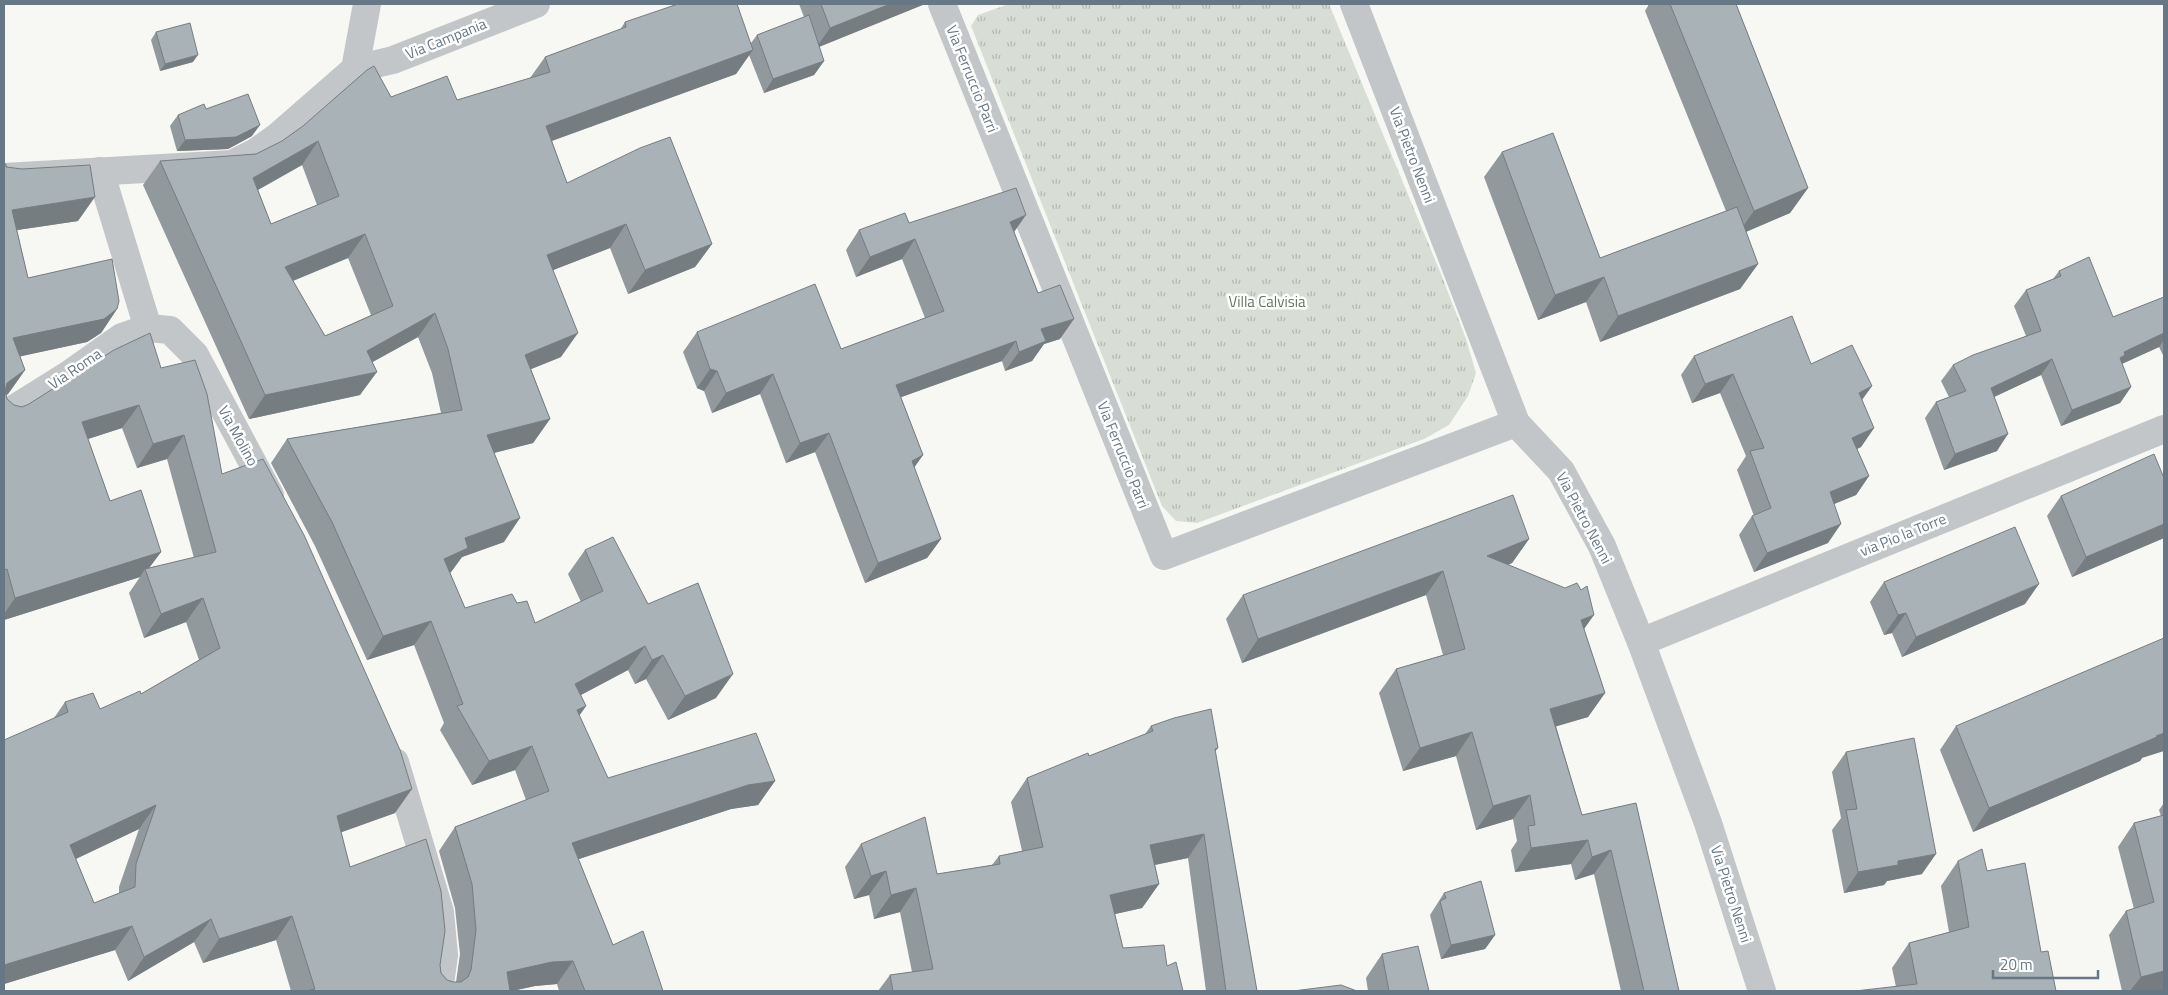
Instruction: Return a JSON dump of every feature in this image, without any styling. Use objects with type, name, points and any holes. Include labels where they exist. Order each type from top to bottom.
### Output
[{"type":"street","points":[[4,177],[232,164],[256,152],[277,137],[355,69],[367,4]]},
{"type":"street","name":"Via Campania","points":[[355,69],[393,60],[536,4]]},
{"type":"street","name":"Via Ferruccio Parri","points":[[942,4],[1164,556],[1516,423]]},
{"type":"street","name":"Via Pietro Nenni","points":[[1354,4],[1516,423],[1561,471],[1602,546],[1641,642],[1708,823],[1762,991]]},
{"type":"street","points":[[100,171],[148,328]]},
{"type":"street","name":"Via Roma","points":[[4,415],[71,373],[122,337],[148,328]]},
{"type":"street","name":"Via Molino","points":[[148,328],[170,330],[195,356],[282,517]]},
{"type":"street","name":"via Pio la Torre","points":[[1641,642],[2164,429]]},
{"type":"street","points":[[386,742],[398,768],[440,912],[444,955],[439,991]]},
{"type":"green space","name":"Villa Calvisia","points":[[1009,4],[1329,4],[1441,274],[1466,339],[1476,373],[1468,396],[1449,425],[1424,439],[1197,523],[1176,521],[1162,506],[971,26],[978,15]]},
{"type":"building","points":[[678,4],[737,4],[753,50],[546,126],[567,183],[640,148],[670,137],[712,244],[645,270],[626,224],[547,255],[578,333],[525,355],[550,419],[487,435],[520,518],[465,538],[468,548],[444,559],[465,608],[512,594],[517,603],[527,601],[535,623],[603,591],[585,550],[613,537],[648,604],[698,583],[733,674],[685,696],[663,655],[652,660],[645,646],[575,684],[586,706],[577,710],[608,778],[756,733],[775,781],[748,785],[572,843],[613,945],[643,931],[663,991],[585,991],[573,961],[552,962],[507,972],[510,991],[307,991],[315,989],[292,916],[219,939],[211,919],[144,957],[132,926],[4,965],[4,740],[68,712],[65,702],[93,693],[100,709],[140,691],[141,694],[220,648],[203,598],[161,614],[145,569],[216,552],[184,435],[153,444],[139,405],[82,422],[110,501],[141,490],[161,552],[15,598],[7,569],[4,570],[4,164],[6,164],[6,167],[22,169],[90,165],[95,197],[12,210],[28,278],[112,259],[119,301],[117,309],[104,319],[13,338],[25,370],[7,383],[5,391],[7,399],[14,405],[22,407],[29,404],[114,350],[150,333],[161,368],[195,360],[207,394],[222,474],[263,459],[304,535],[400,750],[412,789],[337,816],[350,867],[426,839],[441,891],[445,931],[440,965],[441,973],[447,980],[461,982],[468,977],[471,970],[476,930],[472,884],[455,827],[549,791],[532,746],[489,761],[457,706],[463,704],[431,621],[383,636],[332,522],[287,439],[462,410],[448,349],[435,313],[367,351],[377,372],[265,395],[160,161],[256,154],[282,141],[303,126],[374,66],[391,97],[447,76],[457,100],[550,72],[545,57],[626,27],[625,22]],"holes":[[[318,141],[339,196],[271,224],[253,178]],[[365,234],[393,306],[325,336],[285,267]],[[156,805],[136,864],[135,887],[94,903],[70,845]]]},
{"type":"building","points":[[821,4],[890,4],[830,28]]},
{"type":"building","points":[[1670,4],[1736,4],[1808,188],[1754,211]]},
{"type":"building","points":[[809,15],[824,61],[773,79],[757,35]]},
{"type":"building","points":[[190,23],[198,55],[165,64],[156,32]]},
{"type":"building","points":[[248,94],[260,125],[236,137],[185,140],[178,115],[204,104],[206,109]]},
{"type":"building","points":[[1553,133],[1600,258],[1737,207],[1758,264],[1618,316],[1604,277],[1555,295],[1502,152]]},
{"type":"building","points":[[1016,188],[1026,215],[1010,222],[1038,293],[1060,285],[1074,319],[1041,329],[1046,341],[1019,352],[1016,341],[896,385],[923,455],[912,461],[941,539],[878,563],[829,433],[800,443],[773,374],[726,393],[717,371],[710,369],[697,332],[815,284],[841,349],[944,311],[915,239],[870,257],[859,230],[905,213],[909,223]]},
{"type":"building","points":[[2089,257],[2113,317],[2164,297],[2164,333],[2124,352],[2125,355],[2120,358],[2131,387],[2072,410],[2052,359],[1991,388],[2008,434],[1955,454],[1936,402],[1966,391],[1953,365],[1973,355],[2041,331],[2026,290],[2061,276],[2059,271]]},
{"type":"building","points":[[1792,316],[1811,364],[1852,345],[1872,386],[1859,393],[1874,428],[1852,438],[1869,476],[1830,492],[1841,524],[1767,553],[1752,516],[1771,508],[1750,451],[1764,448],[1733,374],[1705,384],[1694,356]]},
{"type":"building","points":[[2154,454],[2164,478],[2164,524],[2086,557],[2061,496]]},
{"type":"building","points":[[1513,495],[1529,539],[1487,556],[1565,588],[1577,583],[1581,590],[1587,586],[1594,615],[1581,620],[1605,693],[1550,709],[1582,815],[1636,803],[1679,991],[1644,991],[1611,850],[1592,857],[1588,840],[1531,848],[1528,826],[1535,825],[1530,795],[1493,806],[1472,732],[1420,748],[1396,669],[1465,649],[1443,571],[1258,639],[1243,595]]},
{"type":"building","points":[[2015,527],[2039,584],[1916,637],[1906,613],[1898,615],[1884,582]]},
{"type":"building","points":[[2164,638],[2164,733],[1989,808],[1956,726]]},
{"type":"building","points":[[1211,709],[1218,748],[1215,749],[1257,991],[1226,991],[1204,834],[1150,845],[1159,884],[1110,895],[1123,948],[1164,945],[1167,966],[1176,962],[1183,991],[893,991],[890,975],[933,969],[916,888],[891,895],[886,871],[871,876],[861,844],[925,817],[937,874],[1000,864],[999,856],[1043,847],[1027,778],[1088,753],[1089,756],[1153,731],[1151,726]]},
{"type":"building","points":[[1914,738],[1936,854],[1898,861],[1898,865],[1858,872],[1846,810],[1857,809],[1846,752]]},
{"type":"building","points":[[2164,815],[2164,971],[2141,977],[2126,911],[2154,902],[2134,823]]},
{"type":"building","points":[[1982,849],[1987,871],[2025,863],[2041,952],[2048,951],[2056,991],[1855,991],[1917,984],[1909,943],[1969,927],[1958,861]]},
{"type":"building","points":[[1481,881],[1495,935],[1451,945],[1440,901],[1446,898],[1444,893]]},
{"type":"building","points":[[1418,946],[1429,991],[1389,991],[1382,954]]},
{"type":"building","points":[[1341,985],[1357,991],[1293,991]]}]
